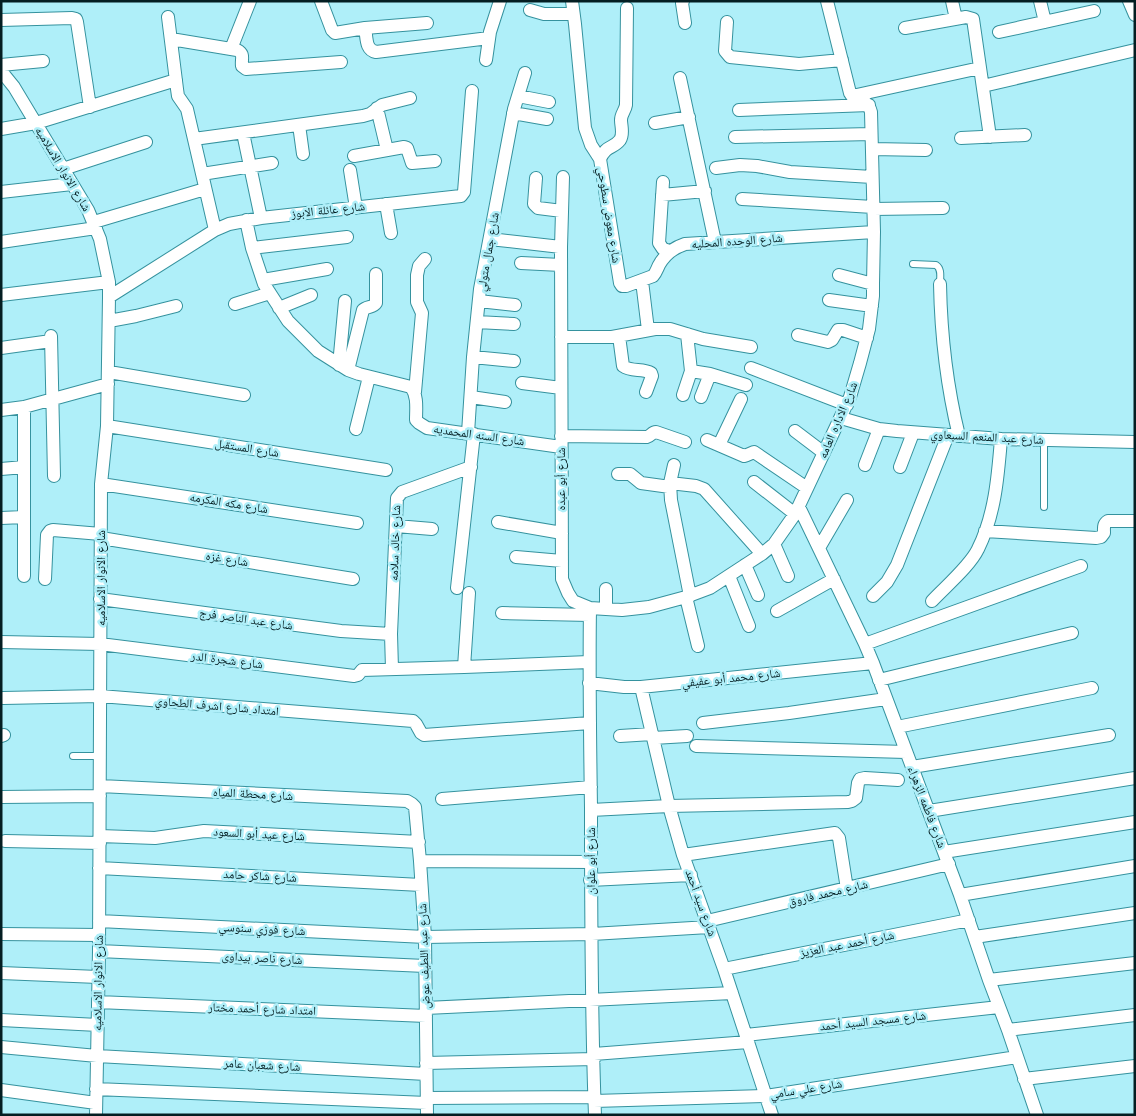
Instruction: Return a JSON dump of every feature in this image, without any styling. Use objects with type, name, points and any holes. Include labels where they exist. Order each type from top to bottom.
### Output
[{"type":"street","points":[[231,49],[250,1]]},
{"type":"street","points":[[322,1],[332,30],[335,33],[365,28],[427,23]]},
{"type":"street","points":[[486,60],[489,38],[500,1]]},
{"type":"street","points":[[683,1],[685,22]]},
{"type":"street","points":[[827,1],[850,93],[869,105]]},
{"type":"street","points":[[952,1],[956,18]]},
{"type":"street","points":[[1040,1],[1045,22]]},
{"type":"street","points":[[1129,1],[1135,15]]},
{"type":"street","points":[[530,10],[544,14],[573,8],[585,128],[591,145],[600,159]]},
{"type":"street","name":"شارع معوض سطوحي","points":[[627,8],[626,105],[621,119],[622,136],[616,144],[606,149],[600,159],[620,282],[624,286],[642,281]]},
{"type":"street","points":[[999,32],[1094,11]]},
{"type":"street","points":[[168,17],[178,96],[187,109],[215,230]]},
{"type":"street","points":[[905,28],[956,18],[968,17],[973,19],[990,136]]},
{"type":"street","points":[[1,20],[72,18],[76,20],[90,107]]},
{"type":"street","points":[[727,22],[725,51],[730,57],[799,64],[842,60]]},
{"type":"street","points":[[365,28],[369,48],[374,52],[489,38]]},
{"type":"street","points":[[170,39],[237,50],[242,53],[242,66],[246,69],[341,62]]},
{"type":"street","points":[[983,86],[1135,50]]},
{"type":"street","points":[[2,71],[43,61]]},
{"type":"street","points":[[852,96],[980,68]]},
{"type":"street","name":"شارع الانوار الاسلاميه","points":[[2,71],[36,123],[95,225],[100,239],[109,282],[107,426],[101,484],[100,840],[96,1109]]},
{"type":"street","name":"شارع جمال متولي","points":[[457,588],[471,467],[470,397],[480,289],[513,113],[525,73]]},
{"type":"street","points":[[680,78],[716,242]]},
{"type":"street","points":[[1,129],[36,123],[176,80]]},
{"type":"street","name":"شارع عائلة الابوز","points":[[109,297],[215,230],[229,224],[261,218],[460,197],[464,192],[472,91]]},
{"type":"street","points":[[518,96],[549,102]]},
{"type":"street","points":[[194,139],[363,116],[370,114],[389,102],[410,98]]},
{"type":"street","points":[[739,110],[869,105]]},
{"type":"street","name":"شارع الاداره العامه","points":[[590,611],[649,607],[710,588],[774,544],[797,510],[850,398],[867,338],[872,306],[874,232],[871,112],[869,105]]},
{"type":"street","points":[[377,108],[387,150]]},
{"type":"street","points":[[513,113],[547,119]]},
{"type":"street","points":[[655,123],[689,117]]},
{"type":"street","points":[[299,125],[302,154]]},
{"type":"street","points":[[243,133],[261,218]]},
{"type":"street","points":[[734,137],[871,134]]},
{"type":"street","points":[[961,138],[1025,135]]},
{"type":"street","points":[[63,168],[146,142]]},
{"type":"street","points":[[354,156],[404,147],[407,148],[412,163],[435,161]]},
{"type":"street","points":[[872,149],[926,150]]},
{"type":"street","points":[[202,174],[272,163]]},
{"type":"street","points":[[716,168],[740,165],[790,172],[872,177]]},
{"type":"street","points":[[350,170],[356,208]]},
{"type":"street","points":[[536,178],[535,206],[562,211]]},
{"type":"street","name":"شارع أبو عبده","points":[[563,178],[561,247],[562,579],[573,601],[590,611]]},
{"type":"street","points":[[648,330],[642,281],[656,274],[662,259],[670,252],[663,249],[659,243],[663,182]]},
{"type":"street","points":[[1,192],[72,184]]},
{"type":"street","points":[[1,242],[95,225],[205,189]]},
{"type":"street","points":[[662,195],[705,191]]},
{"type":"street","points":[[742,198],[873,208],[943,208]]},
{"type":"street","points":[[386,204],[391,233]]},
{"type":"street","points":[[246,220],[252,248],[263,280],[288,321],[318,351],[344,368],[408,386],[415,392]]},
{"type":"street","name":"شارع الوحده المحليه","points":[[670,252],[674,248],[685,244],[874,232]]},
{"type":"street","points":[[252,248],[347,237]]},
{"type":"street","points":[[490,239],[561,247]]},
{"type":"street","points":[[415,392],[422,312],[417,302],[417,272],[425,259]]},
{"type":"street","points":[[521,263],[561,264]]},
{"type":"street","points":[[263,280],[327,268]]},
{"type":"street","points":[[344,368],[363,310],[374,306],[376,303],[376,274]]},
{"type":"street","points":[[839,275],[873,284]]},
{"type":"street","points":[[1,295],[109,282]]},
{"type":"street","points":[[873,596],[887,582],[897,565],[953,436],[952,406],[944,360],[940,284]]},
{"type":"street","points":[[235,304],[270,293]]},
{"type":"street","points":[[279,308],[311,294]]},
{"type":"street","points":[[829,300],[872,306]]},
{"type":"street","points":[[344,368],[345,301]]},
{"type":"street","points":[[479,301],[515,305]]},
{"type":"street","points":[[109,321],[176,306]]},
{"type":"street","points":[[477,322],[514,324]]},
{"type":"street","points":[[561,337],[619,336],[655,329],[670,329],[703,339],[751,347]]},
{"type":"street","points":[[798,335],[828,342],[832,340],[838,330],[843,330],[867,338]]},
{"type":"street","points":[[683,395],[691,370],[687,334]]},
{"type":"street","points":[[619,336],[623,366],[651,373],[652,376],[646,392]]},
{"type":"street","points":[[1,348],[51,338],[54,476]]},
{"type":"street","points":[[473,357],[514,361]]},
{"type":"street","points":[[751,368],[847,405]]},
{"type":"street","points":[[691,370],[746,385]]},
{"type":"street","points":[[701,398],[710,374]]},
{"type":"street","points":[[356,429],[369,376]]},
{"type":"street","points":[[1,410],[24,407],[52,399],[108,378],[244,395]]},
{"type":"street","points":[[522,382],[561,388]]},
{"type":"street","name":"شارع السنه المحمديه","points":[[415,392],[416,420],[427,428],[561,442],[647,437],[656,432],[685,442]]},
{"type":"street","points":[[470,397],[505,402]]},
{"type":"street","points":[[720,445],[741,400]]},
{"type":"street","points":[[24,407],[24,576]]},
{"type":"street","name":"شارع عبد المنعم السبعاوي","points":[[840,418],[879,429],[913,433],[1002,439],[1135,442]]},
{"type":"street","name":"شارع المستقبل","points":[[107,426],[386,470]]},
{"type":"street","points":[[865,465],[879,429]]},
{"type":"street","points":[[795,431],[824,453]]},
{"type":"street","points":[[900,467],[913,433]]},
{"type":"street","points":[[932,601],[962,570],[978,550],[990,519],[998,485],[1002,439]]},
{"type":"street","points":[[707,440],[744,456],[754,452],[807,488]]},
{"type":"street","points":[[674,466],[670,485],[672,508],[698,646]]},
{"type":"street","points":[[1,469],[24,467]]},
{"type":"street","name":"شارع خالد سلامه","points":[[392,669],[391,634],[397,498],[402,492],[471,467]]},
{"type":"street","points":[[618,474],[630,474],[641,483],[696,486],[704,489],[762,554]]},
{"type":"street","points":[[754,482],[797,510]]},
{"type":"street","name":"شارع مكه المكرمه","points":[[101,484],[357,523]]},
{"type":"street","points":[[819,548],[848,500]]},
{"type":"street","name":"شارع فاطمه الزهراء","points":[[797,510],[819,548],[873,663],[960,895],[1037,1115]]},
{"type":"street","points":[[1,518],[24,518]]},
{"type":"street","points":[[985,531],[1096,538],[1104,534],[1104,524],[1108,521],[1135,521]]},
{"type":"street","points":[[498,522],[562,533]]},
{"type":"street","points":[[396,526],[432,529]]},
{"type":"street","name":"شارع غزه","points":[[45,579],[47,536],[53,530],[101,536],[353,580]]},
{"type":"street","points":[[774,544],[788,576]]},
{"type":"street","points":[[516,557],[562,561]]},
{"type":"street","points":[[745,565],[758,595]]},
{"type":"street","points":[[865,644],[1081,566]]},
{"type":"street","points":[[729,576],[749,626]]},
{"type":"street","points":[[777,611],[834,579]]},
{"type":"street","points":[[606,589],[606,609]]},
{"type":"street","points":[[464,668],[469,594]]},
{"type":"street","name":"شارع عبد الناصر فرج","points":[[100,599],[340,632],[391,634]]},
{"type":"street","points":[[502,613],[590,611]]},
{"type":"street","name":"شارع أبو علوان","points":[[590,611],[590,880],[595,1115]]},
{"type":"street","points":[[879,680],[1072,634]]},
{"type":"street","name":"شارع شجرة الدر","points":[[1,642],[100,644],[354,676],[358,675],[362,670],[392,669]]},
{"type":"street","points":[[392,669],[464,668],[589,662]]},
{"type":"street","name":"شارع محمد أبو عفيفي","points":[[589,683],[641,688],[873,663]]},
{"type":"street","name":"شارع سيد أحمد","points":[[641,688],[669,806],[683,855],[724,969],[772,1115]]},
{"type":"street","points":[[897,727],[1092,688]]},
{"type":"street","name":"امتداد شارع اشرف الطحاوي","points":[[3,698],[100,696],[413,721],[420,733],[424,735],[590,723]]},
{"type":"street","points":[[703,723],[789,713],[886,698]]},
{"type":"street","points":[[912,768],[1109,735]]},
{"type":"street","points":[[620,736],[653,736],[692,741],[906,752]]},
{"type":"street","points":[[591,810],[669,806],[848,802],[856,798],[860,780],[865,778],[898,780]]},
{"type":"street","points":[[929,811],[1135,778]]},
{"type":"street","points":[[442,799],[591,787]]},
{"type":"street","name":"شارع محطة المياه","points":[[1,797],[100,791],[407,802]]},
{"type":"street","name":"شارع عبد اللطيف عوض","points":[[407,802],[415,808],[419,842],[425,936],[427,1105]]},
{"type":"street","name":"شارع محمد فاروق","points":[[592,934],[708,924],[847,889],[946,858],[1135,822]]},
{"type":"street","name":"شارع عيد أبو السعود","points":[[5,842],[156,838],[204,831],[419,842]]},
{"type":"street","points":[[683,855],[835,833],[839,838],[847,889]]},
{"type":"street","points":[[420,861],[590,862]]},
{"type":"street","points":[[960,895],[1135,866]]},
{"type":"street","name":"شارع شاكر حامد","points":[[99,868],[421,884]]},
{"type":"street","points":[[590,880],[691,875]]},
{"type":"street","points":[[975,937],[1135,913]]},
{"type":"street","name":"شارع أحمد عبد العزيز","points":[[724,969],[969,920]]},
{"type":"street","name":"شارع فوزي سنوسي","points":[[99,922],[425,936],[592,934]]},
{"type":"street","points":[[1,934],[99,936]]},
{"type":"street","name":"شارع ناصر بيداوى","points":[[99,951],[425,966]]},
{"type":"street","points":[[989,980],[1135,963]]},
{"type":"street","points":[[1,973],[98,977]]},
{"type":"street","name":"امتداد شارع أحمد مختار","points":[[98,1002],[426,1012],[593,1000],[732,993]]},
{"type":"street","name":"شارع مسجد السيد أحمد","points":[[594,1056],[747,1039],[999,1007]]},
{"type":"street","points":[[1008,1030],[1135,1015]]},
{"type":"street","points":[[1,1020],[98,1025]]},
{"type":"street","name":"شارع شعبان عامر","points":[[1,1047],[97,1056],[426,1069],[594,1056]]},
{"type":"street","name":"شارع علي سامي","points":[[96,1088],[427,1105],[594,1099],[766,1096],[1017,1057]]},
{"type":"street","points":[[1024,1079],[1135,1066]]},
{"type":"street","points":[[1,1090],[96,1109]]},
{"type":"lane","points":[[913,264],[936,265],[939,267],[940,284]]},
{"type":"lane","points":[[1044,440],[1044,507]]},
{"type":"lane","points":[[73,756],[100,756]]}]
